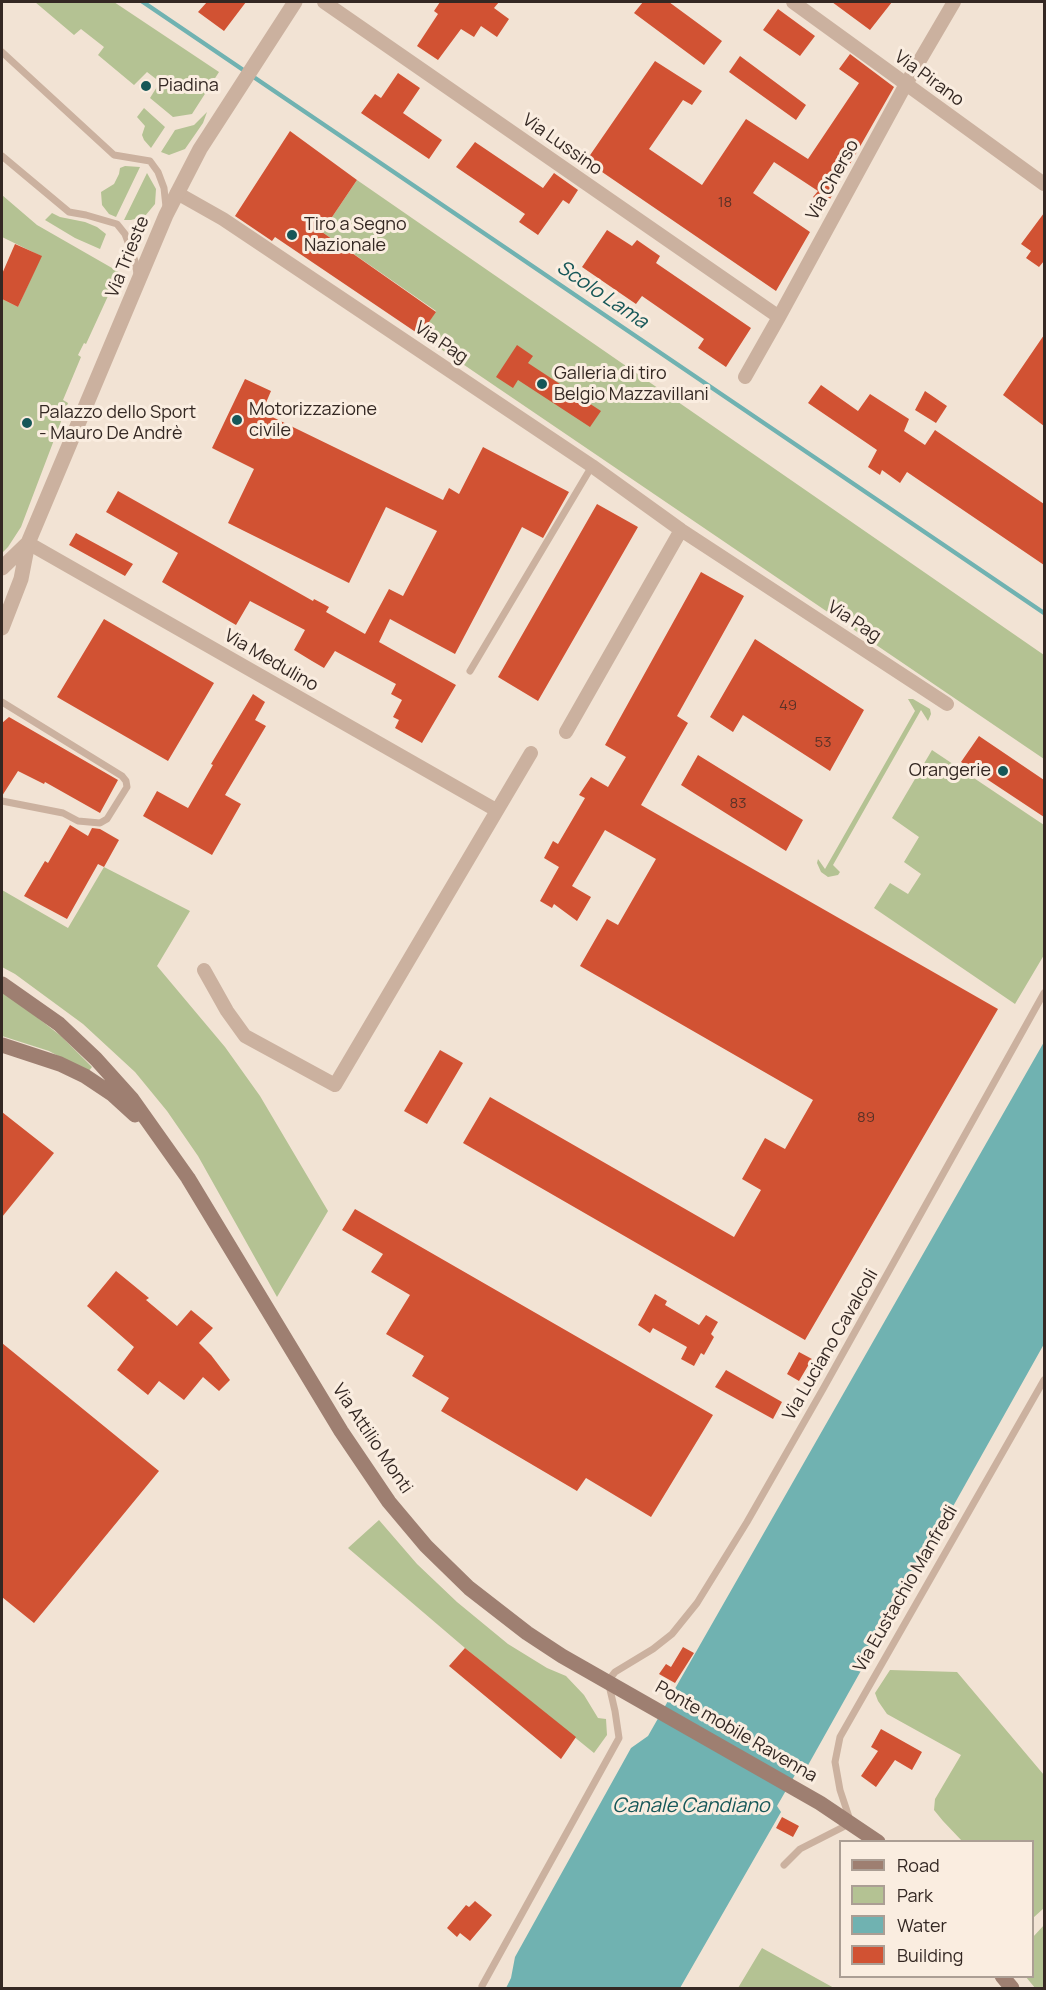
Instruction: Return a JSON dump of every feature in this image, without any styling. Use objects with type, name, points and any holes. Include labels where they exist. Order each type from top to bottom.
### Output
[{"type":"main road","name":"Via Attilio Monti","points":[[2,984],[59,1024],[89,1052],[132,1099],[188,1178],[341,1431],[388,1502],[426,1546],[469,1588],[527,1633],[562,1656],[631,1695]]},
{"type":"main road","name":"Via Attilio Monti","points":[[2,1045],[60,1064],[85,1076],[112,1094],[157,1133]]},
{"type":"main road","name":"Ponte mobile Ravenna","points":[[631,1695],[851,1823]]},
{"type":"main road","points":[[851,1823],[875,1840]]},
{"type":"street","name":"Via Trieste","points":[[2,628],[21,579],[28,543],[166,215],[200,149],[295,2]]},
{"type":"street","name":"Via Lussino","points":[[324,2],[779,317]]},
{"type":"street","name":"Via Pirano","points":[[793,2],[1044,184]]},
{"type":"street","name":"Via Cherso","points":[[745,377],[906,84],[954,2]]},
{"type":"street","name":"Via Pag","points":[[177,194],[223,219],[592,466],[681,530],[947,704]]},
{"type":"street","points":[[566,732],[681,530]]},
{"type":"street","name":"Via Trieste","points":[[2,568],[28,543]]},
{"type":"street","name":"Via Medulino","points":[[28,543],[496,810]]},
{"type":"street","points":[[204,970],[227,1011],[245,1035],[335,1084],[531,753]]},
{"type":"lane","points":[[2,52],[114,155],[150,160],[164,188],[166,215]]},
{"type":"lane","points":[[2,156],[69,213],[86,215],[117,224],[125,234],[135,261],[138,282]]},
{"type":"lane","points":[[470,671],[592,466]]},
{"type":"lane","points":[[2,702],[122,776],[127,786],[107,819],[100,823],[78,821],[63,813],[2,801]]},
{"type":"lane","name":"Via Luciano Cavalcoli","points":[[608,1681],[615,1672],[653,1649],[672,1634],[697,1603],[834,1369],[1044,993]]},
{"type":"lane","name":"Via Eustachio Manfredi","points":[[851,1823],[834,1762],[840,1737],[1044,1380]]},
{"type":"lane","points":[[482,1986],[618,1738],[608,1681]]},
{"type":"lane","points":[[784,1865],[801,1850],[851,1823]]},
{"type":"green space","points":[[35,2],[114,2],[219,72],[192,114],[173,117],[150,98],[160,82],[147,72],[134,85],[98,55],[104,47],[81,29],[74,35]]},
{"type":"green space","points":[[144,108],[165,127],[151,148],[142,135],[145,126],[137,117]]},
{"type":"green space","points":[[207,112],[203,123],[185,149],[169,155],[161,152],[175,130],[194,125]]},
{"type":"green space","points":[[140,167],[116,217],[109,214],[102,205],[101,192],[114,184],[120,168]]},
{"type":"green space","points":[[147,173],[156,189],[155,204],[145,216],[124,220]]},
{"type":"green space","points":[[357,180],[1044,655],[1044,759],[420,335],[436,311],[322,232]]},
{"type":"green space","points":[[2,195],[37,225],[119,272],[86,344],[84,343],[78,355],[81,357],[63,400],[68,403],[21,527],[2,553],[2,299],[18,307],[41,256],[2,237]]},
{"type":"green space","points":[[52,213],[97,227],[106,234],[100,249],[75,238],[45,220]]},
{"type":"green space","points":[[908,699],[913,699],[930,709],[931,714],[928,721],[921,710],[833,865],[840,872],[838,875],[828,877],[821,872],[817,863],[818,859],[825,869],[915,711]]},
{"type":"green space","points":[[932,750],[1044,825],[1044,955],[1015,1004],[874,908],[890,883],[908,894],[921,874],[904,862],[919,837],[892,818]]},
{"type":"green space","points":[[104,867],[190,911],[157,966],[225,1047],[260,1096],[328,1211],[277,1297],[198,1156],[167,1111],[135,1072],[83,1024],[2,967],[2,890],[68,928]]},
{"type":"green space","points":[[2,990],[61,1036],[92,1067],[88,1072],[49,1051],[2,1036]]},
{"type":"green space","points":[[379,1520],[417,1564],[457,1602],[508,1644],[547,1668],[566,1676],[584,1695],[598,1718],[606,1719],[607,1735],[594,1753],[465,1648],[348,1548]]},
{"type":"green space","points":[[890,1670],[957,1672],[1044,1775],[1044,1908],[1034,1917],[1034,1840],[961,1840],[934,1810],[935,1799],[961,1755],[887,1714],[875,1693]]},
{"type":"green space","points":[[1044,1925],[1044,1988],[1035,1988],[1027,1978],[1034,1978],[1034,1936]]},
{"type":"green space","points":[[762,1948],[834,1988],[738,1988]]},
{"type":"water","name":"Canale Candiano","points":[[1044,1042],[1044,1344],[807,1767],[799,1768],[777,1806],[781,1812],[680,1988],[506,1988],[511,1978],[515,1957],[631,1748],[648,1736]]},
{"type":"building","points":[[207,2],[246,2],[224,31],[198,12]]},
{"type":"building","points":[[440,2],[499,2],[494,8],[509,19],[497,37],[481,26],[474,37],[461,29],[438,60],[417,46],[438,14],[434,11]]},
{"type":"building","points":[[643,2],[669,2],[722,41],[704,65],[634,13]]},
{"type":"building","points":[[832,2],[892,2],[870,30]]},
{"type":"building","points":[[778,9],[815,36],[800,56],[763,30]]},
{"type":"building","points":[[850,54],[894,87],[826,206],[813,197],[818,191],[774,162],[753,193],[810,232],[776,291],[586,161],[655,61],[702,91],[692,105],[683,100],[649,149],[702,185],[746,119],[808,159],[859,83],[839,69]]},
{"type":"building","points":[[740,56],[806,105],[796,120],[729,72]]},
{"type":"building","points":[[398,73],[420,88],[403,113],[442,140],[429,159],[361,113],[375,94],[381,98]]},
{"type":"building","name":"Tiro a Segno Nazionale","points":[[290,131],[357,180],[322,232],[436,312],[420,335],[275,237],[272,241],[235,216]]},
{"type":"building","points":[[475,142],[543,188],[554,173],[578,190],[569,204],[563,200],[538,235],[519,222],[525,214],[456,167]]},
{"type":"building","points":[[1044,213],[1044,261],[1039,267],[1026,258],[1031,251],[1021,244]]},
{"type":"building","points":[[607,230],[632,246],[637,240],[660,256],[656,263],[751,328],[726,367],[698,348],[704,339],[642,296],[636,304],[582,267]]},
{"type":"building","points":[[15,244],[42,256],[18,307],[2,299],[2,274]]},
{"type":"building","points":[[1044,335],[1044,426],[1003,395]]},
{"type":"building","name":"Galleria di tiro Belgio Mazzavillani","points":[[517,345],[533,356],[528,363],[601,411],[590,427],[518,380],[513,388],[496,377]]},
{"type":"building","points":[[245,379],[271,391],[262,412],[443,500],[449,488],[459,494],[483,447],[569,492],[543,538],[522,527],[455,654],[390,619],[379,642],[456,685],[422,743],[395,728],[399,720],[393,717],[402,700],[391,694],[396,684],[335,651],[324,668],[294,650],[305,630],[250,601],[236,625],[162,582],[178,553],[106,512],[118,491],[313,601],[314,599],[329,607],[326,612],[365,634],[389,589],[403,596],[437,531],[386,507],[349,583],[228,523],[254,469],[212,448]]},
{"type":"building","points":[[821,385],[858,411],[870,394],[909,419],[904,431],[925,445],[935,430],[1044,504],[1044,565],[907,472],[900,483],[882,470],[880,475],[868,467],[877,450],[808,403]]},
{"type":"building","points":[[925,391],[947,406],[936,423],[915,410]]},
{"type":"building","points":[[597,504],[638,527],[538,701],[498,677]]},
{"type":"building","points":[[76,533],[133,564],[125,576],[69,545]]},
{"type":"building","points":[[701,572],[744,596],[677,716],[688,723],[641,805],[998,1009],[805,1340],[463,1143],[490,1097],[734,1237],[761,1190],[742,1179],[765,1138],[785,1149],[813,1100],[580,966],[607,919],[618,925],[656,859],[605,830],[572,886],[591,897],[577,921],[554,904],[552,908],[540,901],[559,867],[544,858],[553,841],[558,844],[585,798],[579,795],[591,777],[608,787],[626,757],[605,745]]},
{"type":"building","points":[[104,619],[214,683],[168,761],[57,697]]},
{"type":"building","points":[[755,639],[864,710],[830,771],[743,715],[733,732],[710,717]]},
{"type":"building","points":[[253,694],[265,702],[255,720],[266,726],[225,795],[241,804],[212,855],[143,816],[157,791],[188,808],[213,765],[211,764]]},
{"type":"building","points":[[9,717],[118,780],[100,813],[45,782],[44,784],[18,771],[2,796],[2,723]]},
{"type":"building","name":"Orangerie","points":[[979,736],[1044,780],[1044,817],[961,762]]},
{"type":"building","points":[[698,755],[803,820],[786,851],[681,785]]},
{"type":"building","points":[[70,825],[88,836],[92,828],[100,829],[119,840],[104,867],[98,864],[67,919],[24,896],[45,861],[48,863]]},
{"type":"building","points":[[440,1050],[463,1063],[427,1124],[404,1111]]},
{"type":"building","points":[[2,1112],[54,1153],[2,1217]]},
{"type":"building","points":[[355,1209],[713,1415],[651,1517],[586,1478],[577,1491],[441,1411],[449,1398],[412,1376],[424,1356],[386,1334],[410,1295],[371,1272],[383,1254],[342,1230]]},
{"type":"building","points":[[116,1271],[149,1298],[146,1300],[177,1326],[191,1310],[213,1328],[199,1343],[230,1380],[219,1391],[203,1377],[184,1400],[159,1381],[148,1395],[117,1370],[134,1347],[87,1306]]},
{"type":"building","points":[[655,1294],[667,1301],[665,1305],[699,1325],[706,1315],[718,1322],[711,1334],[714,1337],[704,1355],[701,1353],[694,1366],[681,1359],[687,1347],[653,1328],[650,1333],[638,1325]]},
{"type":"building","points":[[2,1343],[159,1471],[34,1623],[2,1597]]},
{"type":"building","points":[[799,1352],[812,1359],[799,1381],[787,1374]]},
{"type":"building","points":[[726,1370],[782,1402],[773,1419],[715,1387]]},
{"type":"building","points":[[683,1647],[694,1653],[675,1683],[659,1674],[666,1664],[671,1667]]},
{"type":"building","points":[[465,1648],[576,1737],[561,1759],[449,1666]]},
{"type":"building","points":[[881,1729],[922,1752],[912,1770],[895,1760],[876,1787],[861,1776],[878,1751],[871,1747]]},
{"type":"building","points":[[782,1817],[799,1826],[793,1837],[776,1828]]},
{"type":"building","points":[[475,1901],[492,1915],[470,1941],[460,1933],[457,1937],[447,1928],[466,1905],[469,1907]]},
{"type":"waterway","name":"Scolo Lama","points":[[143,2],[1044,613]]},
{"type":"place","name":"Piadina","points":[[146,86]]},
{"type":"place","name":"Tiro a Segno Nazionale","points":[[292,235]]},
{"type":"place","name":"Galleria di tiro Belgio Mazzavillani","points":[[542,384]]},
{"type":"place","name":"Motorizzazione civile","points":[[237,420]]},
{"type":"place","name":"Palazzo dello Sport - Mauro De Andrè","points":[[27,423]]},
{"type":"place","name":"Orangerie","points":[[1003,771]]}]
